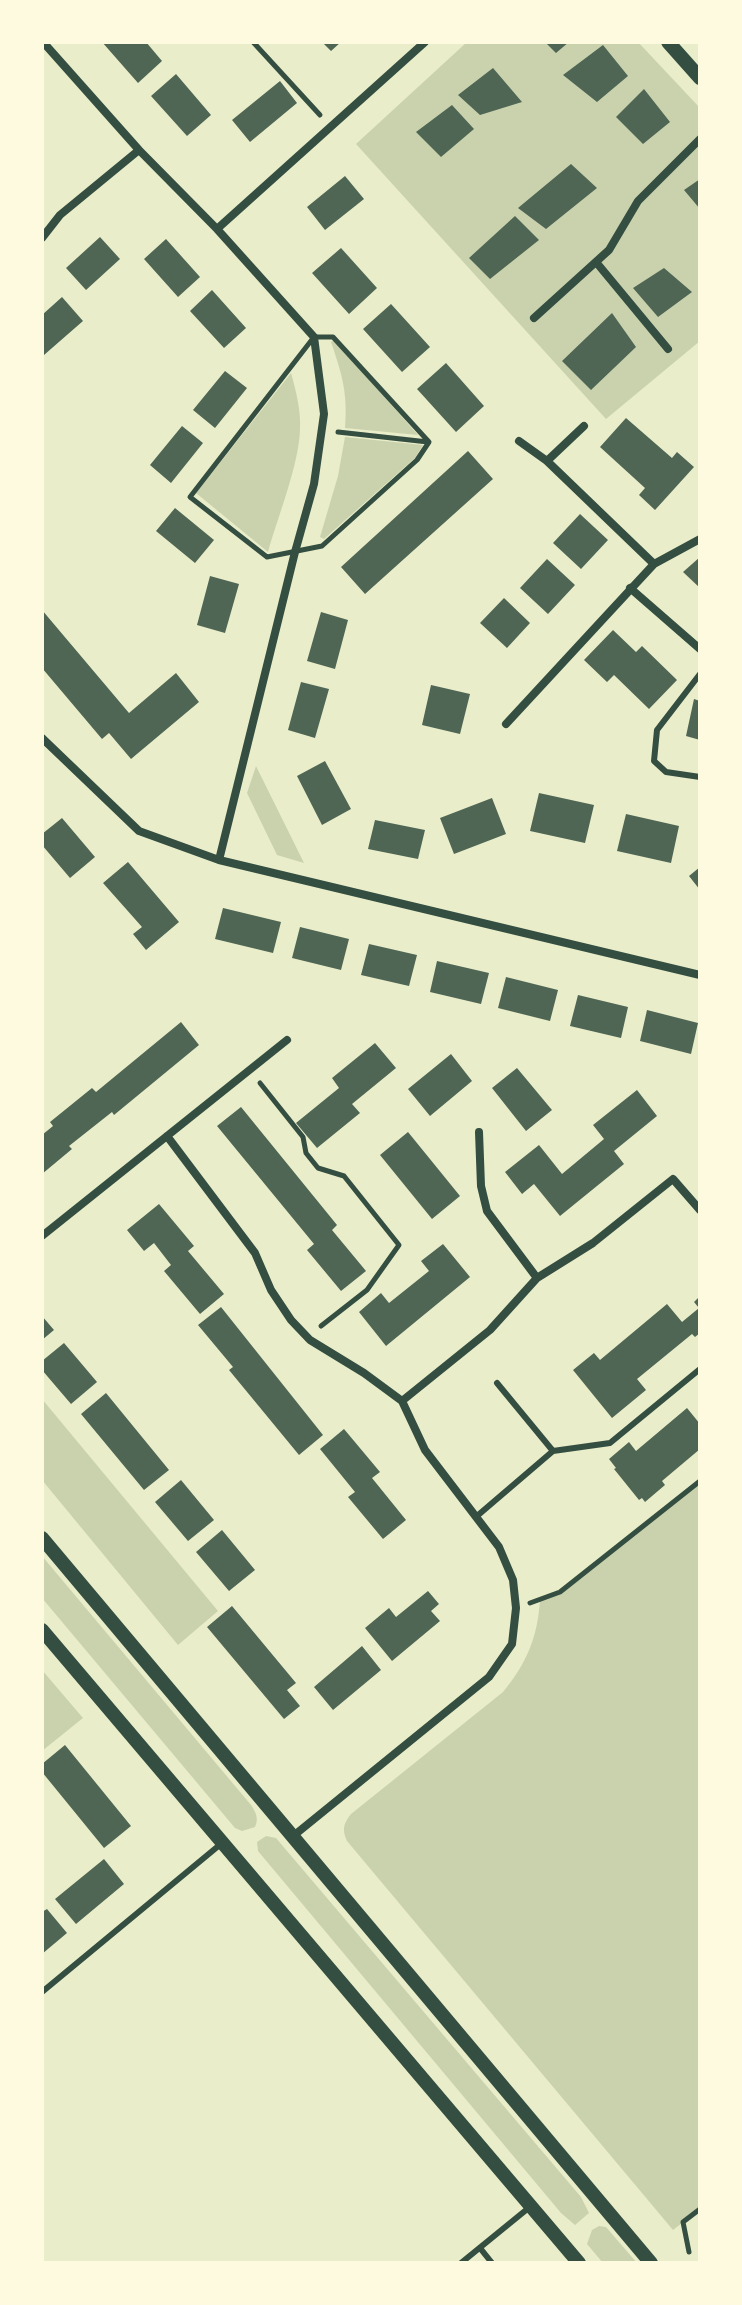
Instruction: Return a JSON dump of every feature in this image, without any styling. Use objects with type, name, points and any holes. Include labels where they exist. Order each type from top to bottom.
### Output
[{"type":"street","points":[[43,42],[314,337],[324,414],[314,484],[219,860]]},
{"type":"street","points":[[217,229],[425,42]]},
{"type":"street","points":[[668,42],[700,78]]},
{"type":"street","points":[[534,318],[609,250],[638,201],[700,139]]},
{"type":"street","points":[[42,238],[60,215],[139,150]]},
{"type":"street","points":[[596,262],[668,349]]},
{"type":"street","points":[[547,461],[584,426]]},
{"type":"street","points":[[519,441],[547,461],[654,564]]},
{"type":"street","points":[[506,724],[654,564],[700,539]]},
{"type":"street","points":[[630,588],[700,649]]},
{"type":"street","points":[[42,738],[139,831],[219,860],[700,975]]},
{"type":"street","points":[[42,1236],[287,1040]]},
{"type":"street","points":[[479,1132],[481,1186],[487,1211],[537,1278]]},
{"type":"street","points":[[167,1136],[255,1253],[271,1290],[291,1320],[307,1337],[402,1401],[425,1450],[499,1547],[513,1580],[516,1608],[512,1644],[489,1677],[292,1837]]},
{"type":"street","points":[[402,1401],[490,1330],[537,1278],[593,1243],[673,1179],[700,1210]]},
{"type":"street","points":[[42,1538],[651,2263]]},
{"type":"street","points":[[42,1630],[579,2263]]},
{"type":"lane","points":[[700,674],[657,730],[654,761],[666,772],[700,777]]},
{"type":"lane","points":[[477,1516],[553,1451],[610,1443],[700,1369]]},
{"type":"lane","points":[[497,1383],[553,1451]]},
{"type":"lane","points":[[42,1992],[222,1843]]},
{"type":"lane","points":[[461,2263],[531,2206]]},
{"type":"lane","points":[[480,2248],[492,2263]]},
{"type":"path","points":[[253,42],[331,128]]},
{"type":"path","points":[[314,337],[333,337],[429,442],[417,460],[322,546],[267,557],[190,497],[314,337]]},
{"type":"path","points":[[321,430],[429,442]]},
{"type":"path","points":[[249,1070],[303,1137],[306,1153],[318,1168],[344,1176],[399,1245],[367,1290],[307,1337]]},
{"type":"path","points":[[516,1608],[560,1592],[700,1481]]},
{"type":"path","points":[[689,2252],[683,2222],[700,2209]]},
{"type":"green space","points":[[467,42],[638,42],[700,108],[700,341],[606,419],[356,144]]},
{"type":"green space","points":[[334,340],[418,435],[345,428],[345,394],[331,342]]},
{"type":"green space","points":[[291,373],[300,415],[299,443],[268,552],[196,493]]},
{"type":"green space","points":[[345,437],[423,445],[415,458],[324,539],[320,537],[338,476]]},
{"type":"green space","points":[[256,766],[304,863],[277,855],[247,793]]},
{"type":"green space","points":[[42,1399],[218,1611],[178,1645],[42,1480]]},
{"type":"green space","points":[[700,1481],[700,2209],[673,2230],[347,1841],[344,1830],[351,1814],[503,1692],[530,1648],[540,1599],[560,1592]]},
{"type":"green space","points":[[42,1556],[251,1805],[257,1821],[255,1827],[242,1831],[235,1828],[42,1598]]},
{"type":"green space","points":[[42,1670],[83,1718],[42,1751]]},
{"type":"green space","points":[[266,1836],[276,1838],[581,2197],[589,2213],[575,2225],[561,2213],[258,1851],[257,1842]]},
{"type":"green space","points":[[599,2226],[606,2227],[637,2263],[603,2263],[587,2244],[592,2230]]},
{"type":"building","points":[[102,42],[146,42],[162,61],[138,83]]},
{"type":"building","points":[[322,42],[341,42],[331,51]]},
{"type":"building","points":[[545,42],[569,42],[556,53]]},
{"type":"building","points":[[603,45],[628,76],[597,102],[563,75]]},
{"type":"building","points":[[493,68],[522,102],[480,115],[458,95]]},
{"type":"building","points":[[176,74],[211,115],[187,136],[151,96]]},
{"type":"building","points":[[280,81],[297,103],[250,142],[232,120]]},
{"type":"building","points":[[644,89],[670,122],[643,144],[616,117]]},
{"type":"building","points":[[452,105],[474,129],[441,157],[416,132]]},
{"type":"building","points":[[571,164],[597,188],[546,229],[518,208]]},
{"type":"building","points":[[345,176],[364,199],[325,230],[307,207]]},
{"type":"building","points":[[700,179],[700,209],[684,190]]},
{"type":"building","points":[[515,216],[539,240],[490,279],[469,258]]},
{"type":"building","points":[[100,237],[120,259],[86,290],[66,268]]},
{"type":"building","points":[[166,239],[200,277],[178,297],[144,259]]},
{"type":"building","points":[[341,248],[377,288],[349,314],[312,273]]},
{"type":"building","points":[[664,268],[692,292],[658,317],[633,288]]},
{"type":"building","points":[[212,290],[246,328],[224,348],[190,311]]},
{"type":"building","points":[[62,297],[83,321],[44,355],[42,315]]},
{"type":"building","points":[[391,304],[430,347],[402,372],[363,329]]},
{"type":"building","points":[[612,313],[636,347],[591,390],[562,361]]},
{"type":"building","points":[[446,363],[484,406],[456,432],[417,389]]},
{"type":"building","points":[[225,371],[247,388],[215,428],[193,410]]},
{"type":"building","points":[[626,418],[672,458],[677,452],[694,467],[655,510],[639,495],[645,488],[600,447]]},
{"type":"building","points":[[182,426],[203,443],[171,483],[150,465]]},
{"type":"building","points":[[468,451],[493,479],[365,594],[341,567]]},
{"type":"building","points":[[175,508],[214,540],[195,563],[156,531]]},
{"type":"building","points":[[580,514],[608,540],[581,569],[553,543]]},
{"type":"building","points":[[700,557],[700,588],[683,572]]},
{"type":"building","points":[[547,559],[575,585],[548,614],[520,588]]},
{"type":"building","points":[[210,576],[239,584],[225,633],[197,625]]},
{"type":"building","points":[[504,598],[530,623],[507,648],[480,623]]},
{"type":"building","points":[[42,610],[129,713],[176,673],[199,702],[131,759],[109,733],[102,739],[42,668]]},
{"type":"building","points":[[321,612],[348,620],[335,669],[307,661]]},
{"type":"building","points":[[613,630],[636,652],[642,646],[677,680],[649,709],[614,675],[607,682],[584,660]]},
{"type":"building","points":[[301,682],[329,689],[315,738],[288,730]]},
{"type":"building","points":[[431,685],[470,694],[460,734],[422,725]]},
{"type":"building","points":[[694,699],[700,701],[700,740],[686,736]]},
{"type":"building","points":[[325,761],[351,809],[322,825],[297,776]]},
{"type":"building","points":[[539,793],[594,805],[585,843],[530,831]]},
{"type":"building","points":[[492,798],[506,834],[454,854],[440,818]]},
{"type":"building","points":[[626,814],[679,826],[671,863],[617,851]]},
{"type":"building","points":[[62,818],[95,857],[70,878],[42,845],[42,834]]},
{"type":"building","points":[[375,820],[425,830],[418,859],[368,849]]},
{"type":"building","points":[[128,862],[179,922],[146,950],[133,934],[142,927],[103,883]]},
{"type":"building","points":[[700,867],[700,890],[689,876]]},
{"type":"building","points":[[223,908],[281,922],[273,953],[215,939]]},
{"type":"building","points":[[300,927],[349,939],[341,970],[292,958]]},
{"type":"building","points":[[369,944],[417,955],[409,986],[361,975]]},
{"type":"building","points":[[437,961],[489,973],[481,1004],[430,992]]},
{"type":"building","points":[[506,977],[558,990],[550,1021],[498,1008]]},
{"type":"building","points":[[578,995],[628,1007],[621,1038],[570,1026]]},
{"type":"building","points":[[647,1010],[698,1023],[691,1054],[640,1041]]},
{"type":"building","points":[[181,1022],[199,1045],[114,1115],[112,1112],[69,1146],[72,1149],[42,1174],[42,1135],[53,1126],[50,1122],[92,1088],[96,1092]]},
{"type":"building","points":[[375,1043],[396,1068],[352,1104],[360,1113],[317,1148],[296,1123],[339,1088],[332,1078]]},
{"type":"building","points":[[451,1054],[472,1081],[430,1116],[408,1089]]},
{"type":"building","points":[[517,1068],[552,1110],[526,1131],[492,1088]]},
{"type":"building","points":[[637,1090],[657,1116],[614,1151],[624,1164],[560,1216],[534,1184],[522,1194],[505,1172],[539,1145],[562,1174],[604,1139],[593,1125]]},
{"type":"building","points":[[241,1107],[337,1225],[332,1230],[366,1271],[341,1291],[307,1250],[314,1244],[217,1126]]},
{"type":"building","points":[[408,1132],[460,1196],[432,1219],[380,1155]]},
{"type":"building","points":[[159,1204],[194,1246],[188,1251],[224,1294],[200,1314],[164,1271],[171,1265],[154,1243],[144,1251],[127,1230]]},
{"type":"building","points":[[443,1244],[470,1277],[386,1346],[359,1312],[381,1293],[389,1303],[429,1271],[421,1261]]},
{"type":"building","points":[[700,1296],[700,1333],[695,1337],[692,1334],[637,1379],[646,1390],[612,1418],[573,1370],[594,1353],[600,1360],[667,1304],[682,1322],[699,1308],[694,1302]]},
{"type":"building","points":[[221,1307],[323,1435],[299,1455],[229,1370],[233,1367],[198,1325]]},
{"type":"building","points":[[42,1316],[54,1330],[42,1340]]},
{"type":"building","points":[[64,1343],[97,1382],[71,1404],[42,1370],[42,1361]]},
{"type":"building","points":[[106,1393],[169,1470],[144,1490],[81,1414]]},
{"type":"building","points":[[687,1408],[700,1424],[700,1449],[662,1481],[665,1485],[645,1502],[642,1498],[639,1500],[609,1459],[629,1442],[636,1451]]},
{"type":"building","points":[[344,1429],[380,1472],[372,1478],[406,1520],[383,1539],[348,1497],[355,1492],[320,1449]]},
{"type":"building","points":[[181,1480],[214,1520],[188,1541],[155,1502]]},
{"type":"building","points":[[222,1530],[255,1570],[229,1591],[196,1552]]},
{"type":"building","points":[[428,1591],[439,1604],[431,1611],[440,1621],[392,1661],[365,1628],[389,1608],[396,1617]]},
{"type":"building","points":[[232,1606],[296,1683],[287,1690],[300,1706],[284,1719],[207,1627]]},
{"type":"building","points":[[362,1646],[381,1670],[333,1710],[314,1687]]},
{"type":"building","points":[[65,1745],[131,1826],[104,1848],[42,1772],[42,1764]]},
{"type":"building","points":[[104,1859],[124,1884],[76,1924],[55,1899]]},
{"type":"building","points":[[47,1909],[67,1933],[42,1954],[42,1912]]}]
